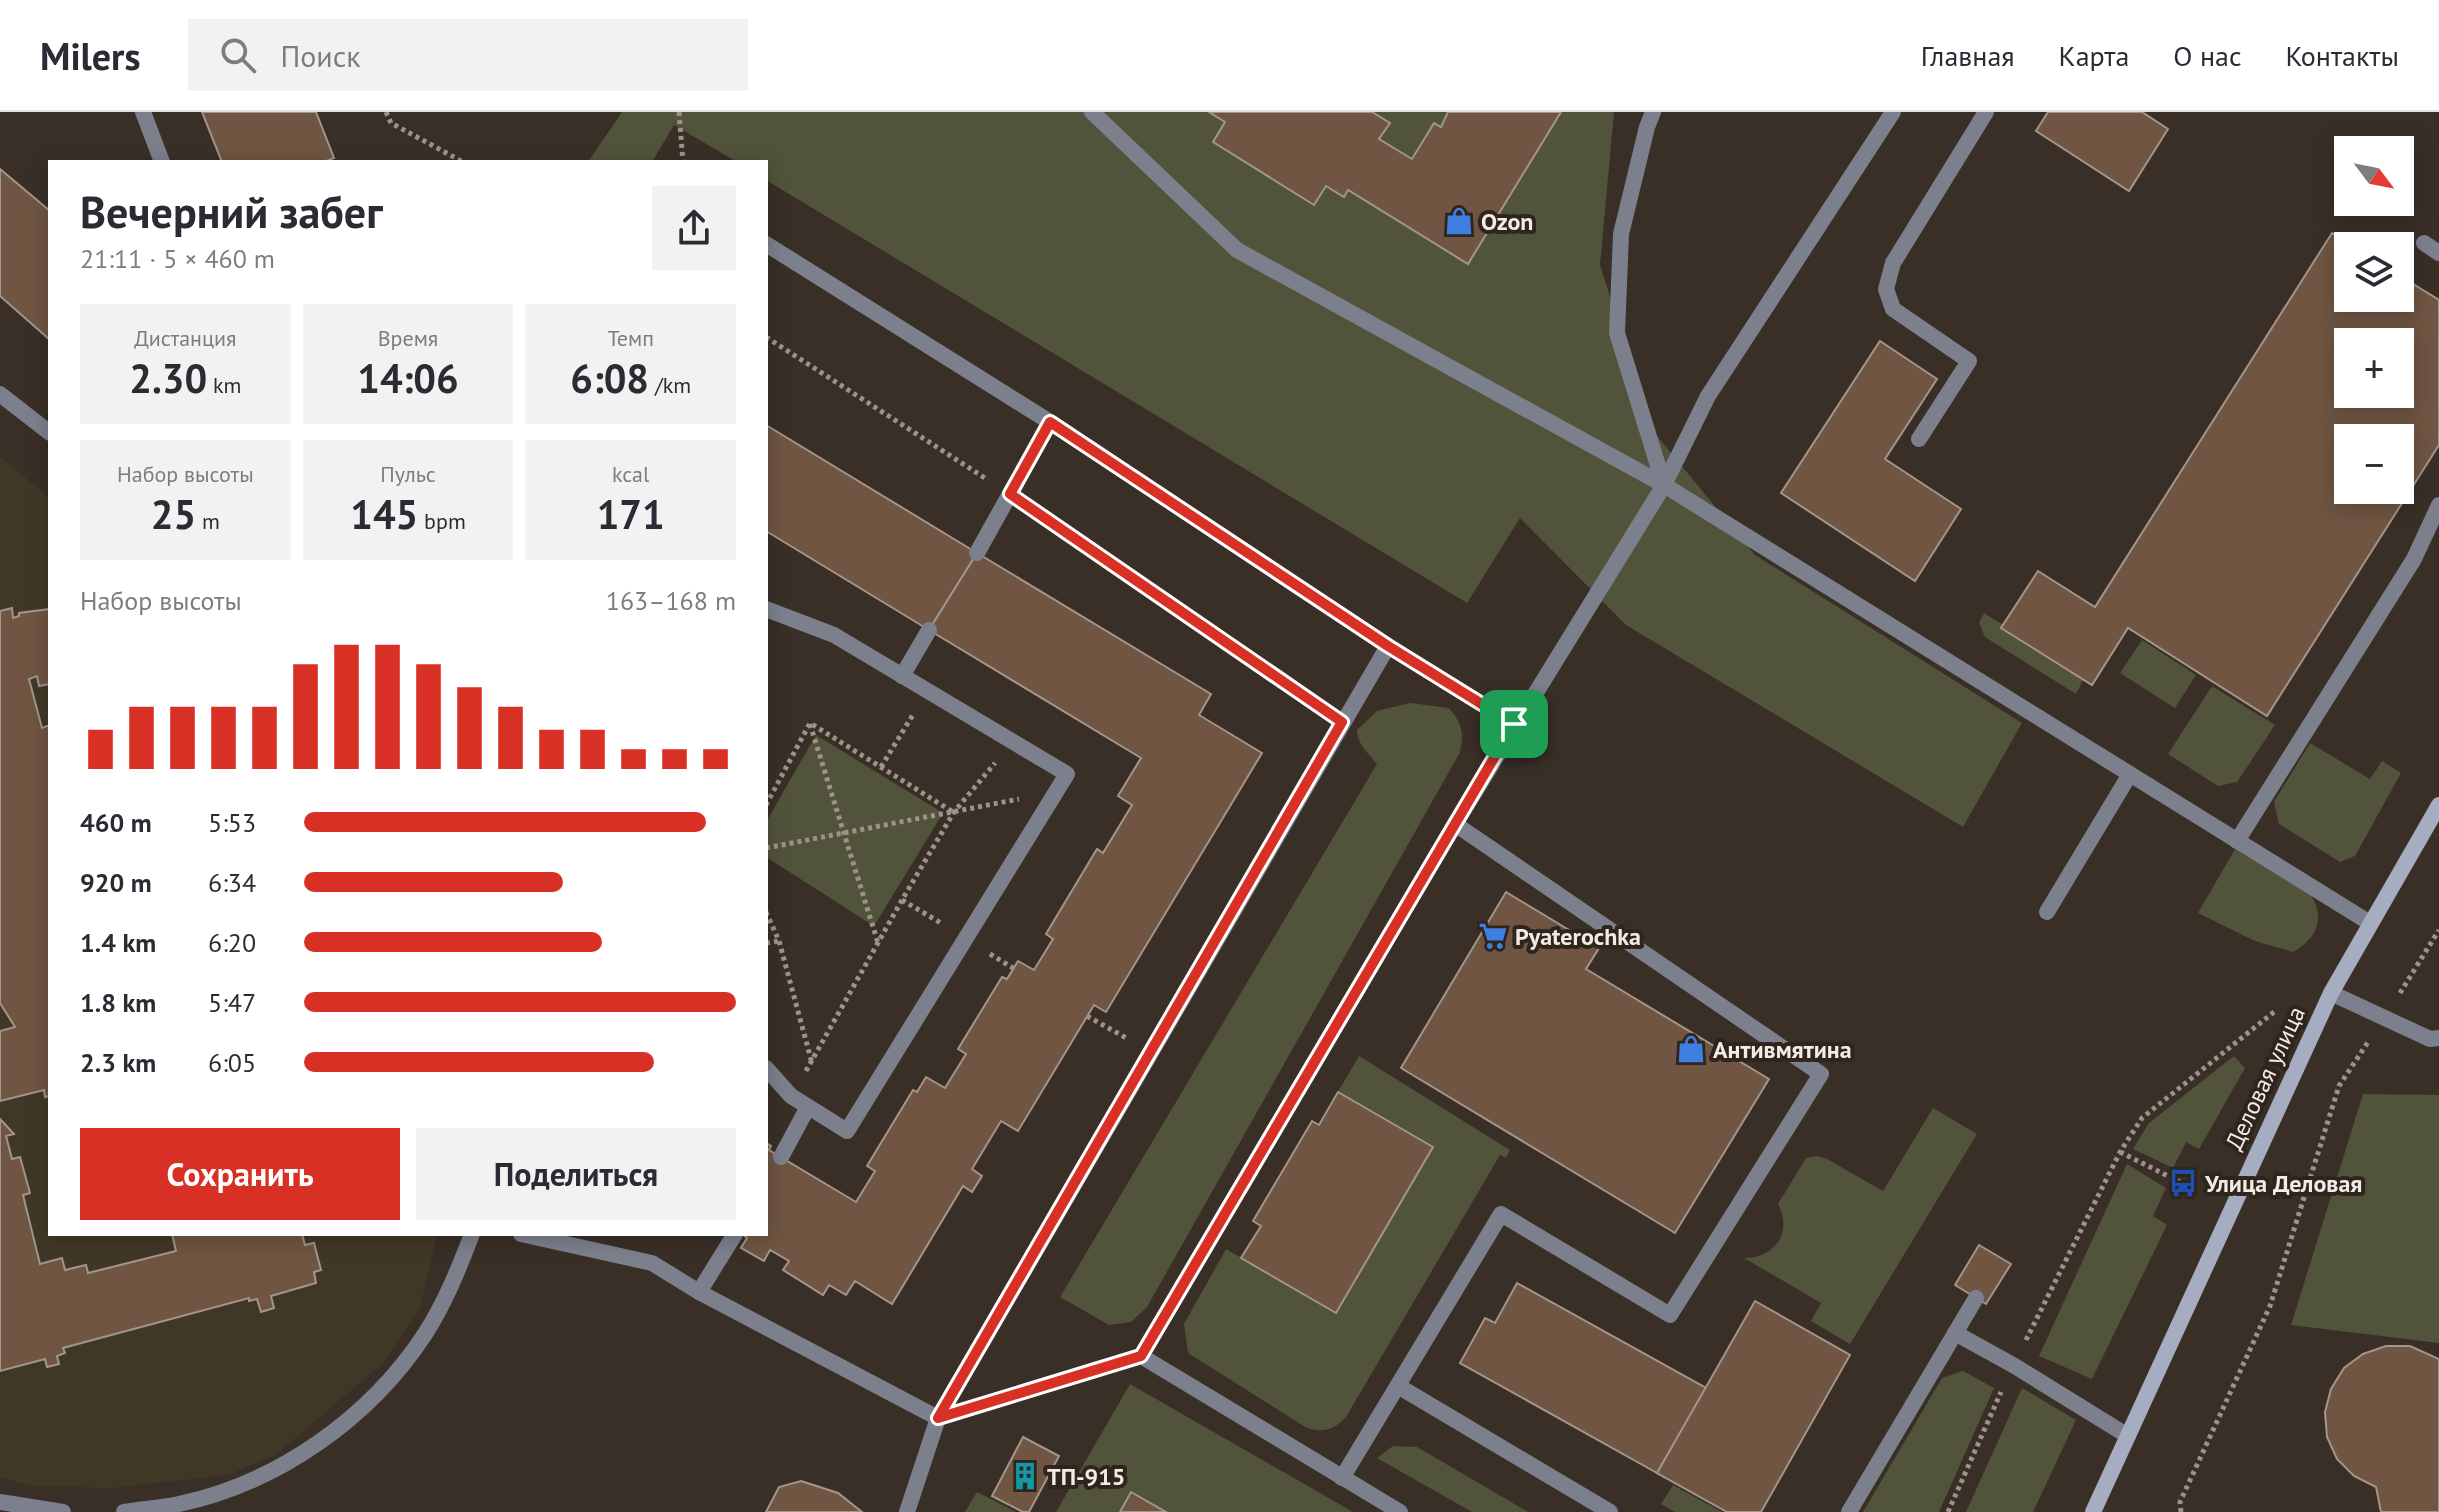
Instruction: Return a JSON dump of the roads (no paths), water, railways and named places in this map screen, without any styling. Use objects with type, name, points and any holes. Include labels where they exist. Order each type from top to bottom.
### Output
[{"type":"street","name":"Деловая улица","points":[[2093,1512],[2331,993],[2439,805]]},
{"type":"lane","points":[[143,112],[161,160]]},
{"type":"lane","points":[[1092,112],[1237,250],[1664,485],[2370,923]]},
{"type":"lane","points":[[1653,112],[1621,234],[1617,333],[1664,485]]},
{"type":"lane","points":[[530,1236],[652,1263],[699,1292],[938,1418],[1141,1356],[1514,724],[1664,485],[1708,396],[1893,112]]},
{"type":"lane","points":[[1919,439],[1969,361],[1893,309],[1886,289],[1893,263],[1986,112]]},
{"type":"lane","points":[[2424,243],[2439,253]]},
{"type":"lane","points":[[768,245],[1050,422],[1388,646],[1514,724]]},
{"type":"lane","points":[[0,394],[48,431]]},
{"type":"lane","points":[[977,553],[1050,422]]},
{"type":"lane","points":[[2237,841],[2414,559],[2439,505]]},
{"type":"lane","points":[[768,610],[834,635],[1067,774],[847,1131],[791,1096],[768,1070]]},
{"type":"lane","points":[[902,676],[929,630]]},
{"type":"lane","points":[[907,1512],[938,1418],[1388,646]]},
{"type":"lane","points":[[2047,912],[2130,774]]},
{"type":"lane","points":[[1342,1478],[1501,1214],[1670,1315],[1821,1074],[1455,824]]},
{"type":"lane","points":[[2331,993],[2430,1039],[2439,1038]]},
{"type":"lane","points":[[781,1157],[808,1107]]},
{"type":"lane","points":[[124,1512],[180,1504],[235,1487],[301,1455],[357,1413],[393,1377],[426,1333],[455,1278],[471,1236]]},
{"type":"lane","points":[[699,1292],[734,1236]]},
{"type":"lane","points":[[1849,1512],[1976,1298]]},
{"type":"lane","points":[[1955,1333],[2128,1436]]},
{"type":"lane","points":[[1141,1356],[1400,1512]]},
{"type":"lane","points":[[1398,1386],[1610,1512]]},
{"type":"lane","points":[[0,1502],[63,1512]]},
{"type":"place","name":"Ozon","points":[[1459,221]]},
{"type":"place","name":"Pyaterochka","points":[[1493,936]]},
{"type":"place","name":"Антивмятина","points":[[1691,1049]]},
{"type":"place","name":"Улица Деловая","points":[[2183,1183]]},
{"type":"place","name":"ТП-915","points":[[1025,1476]]}]
